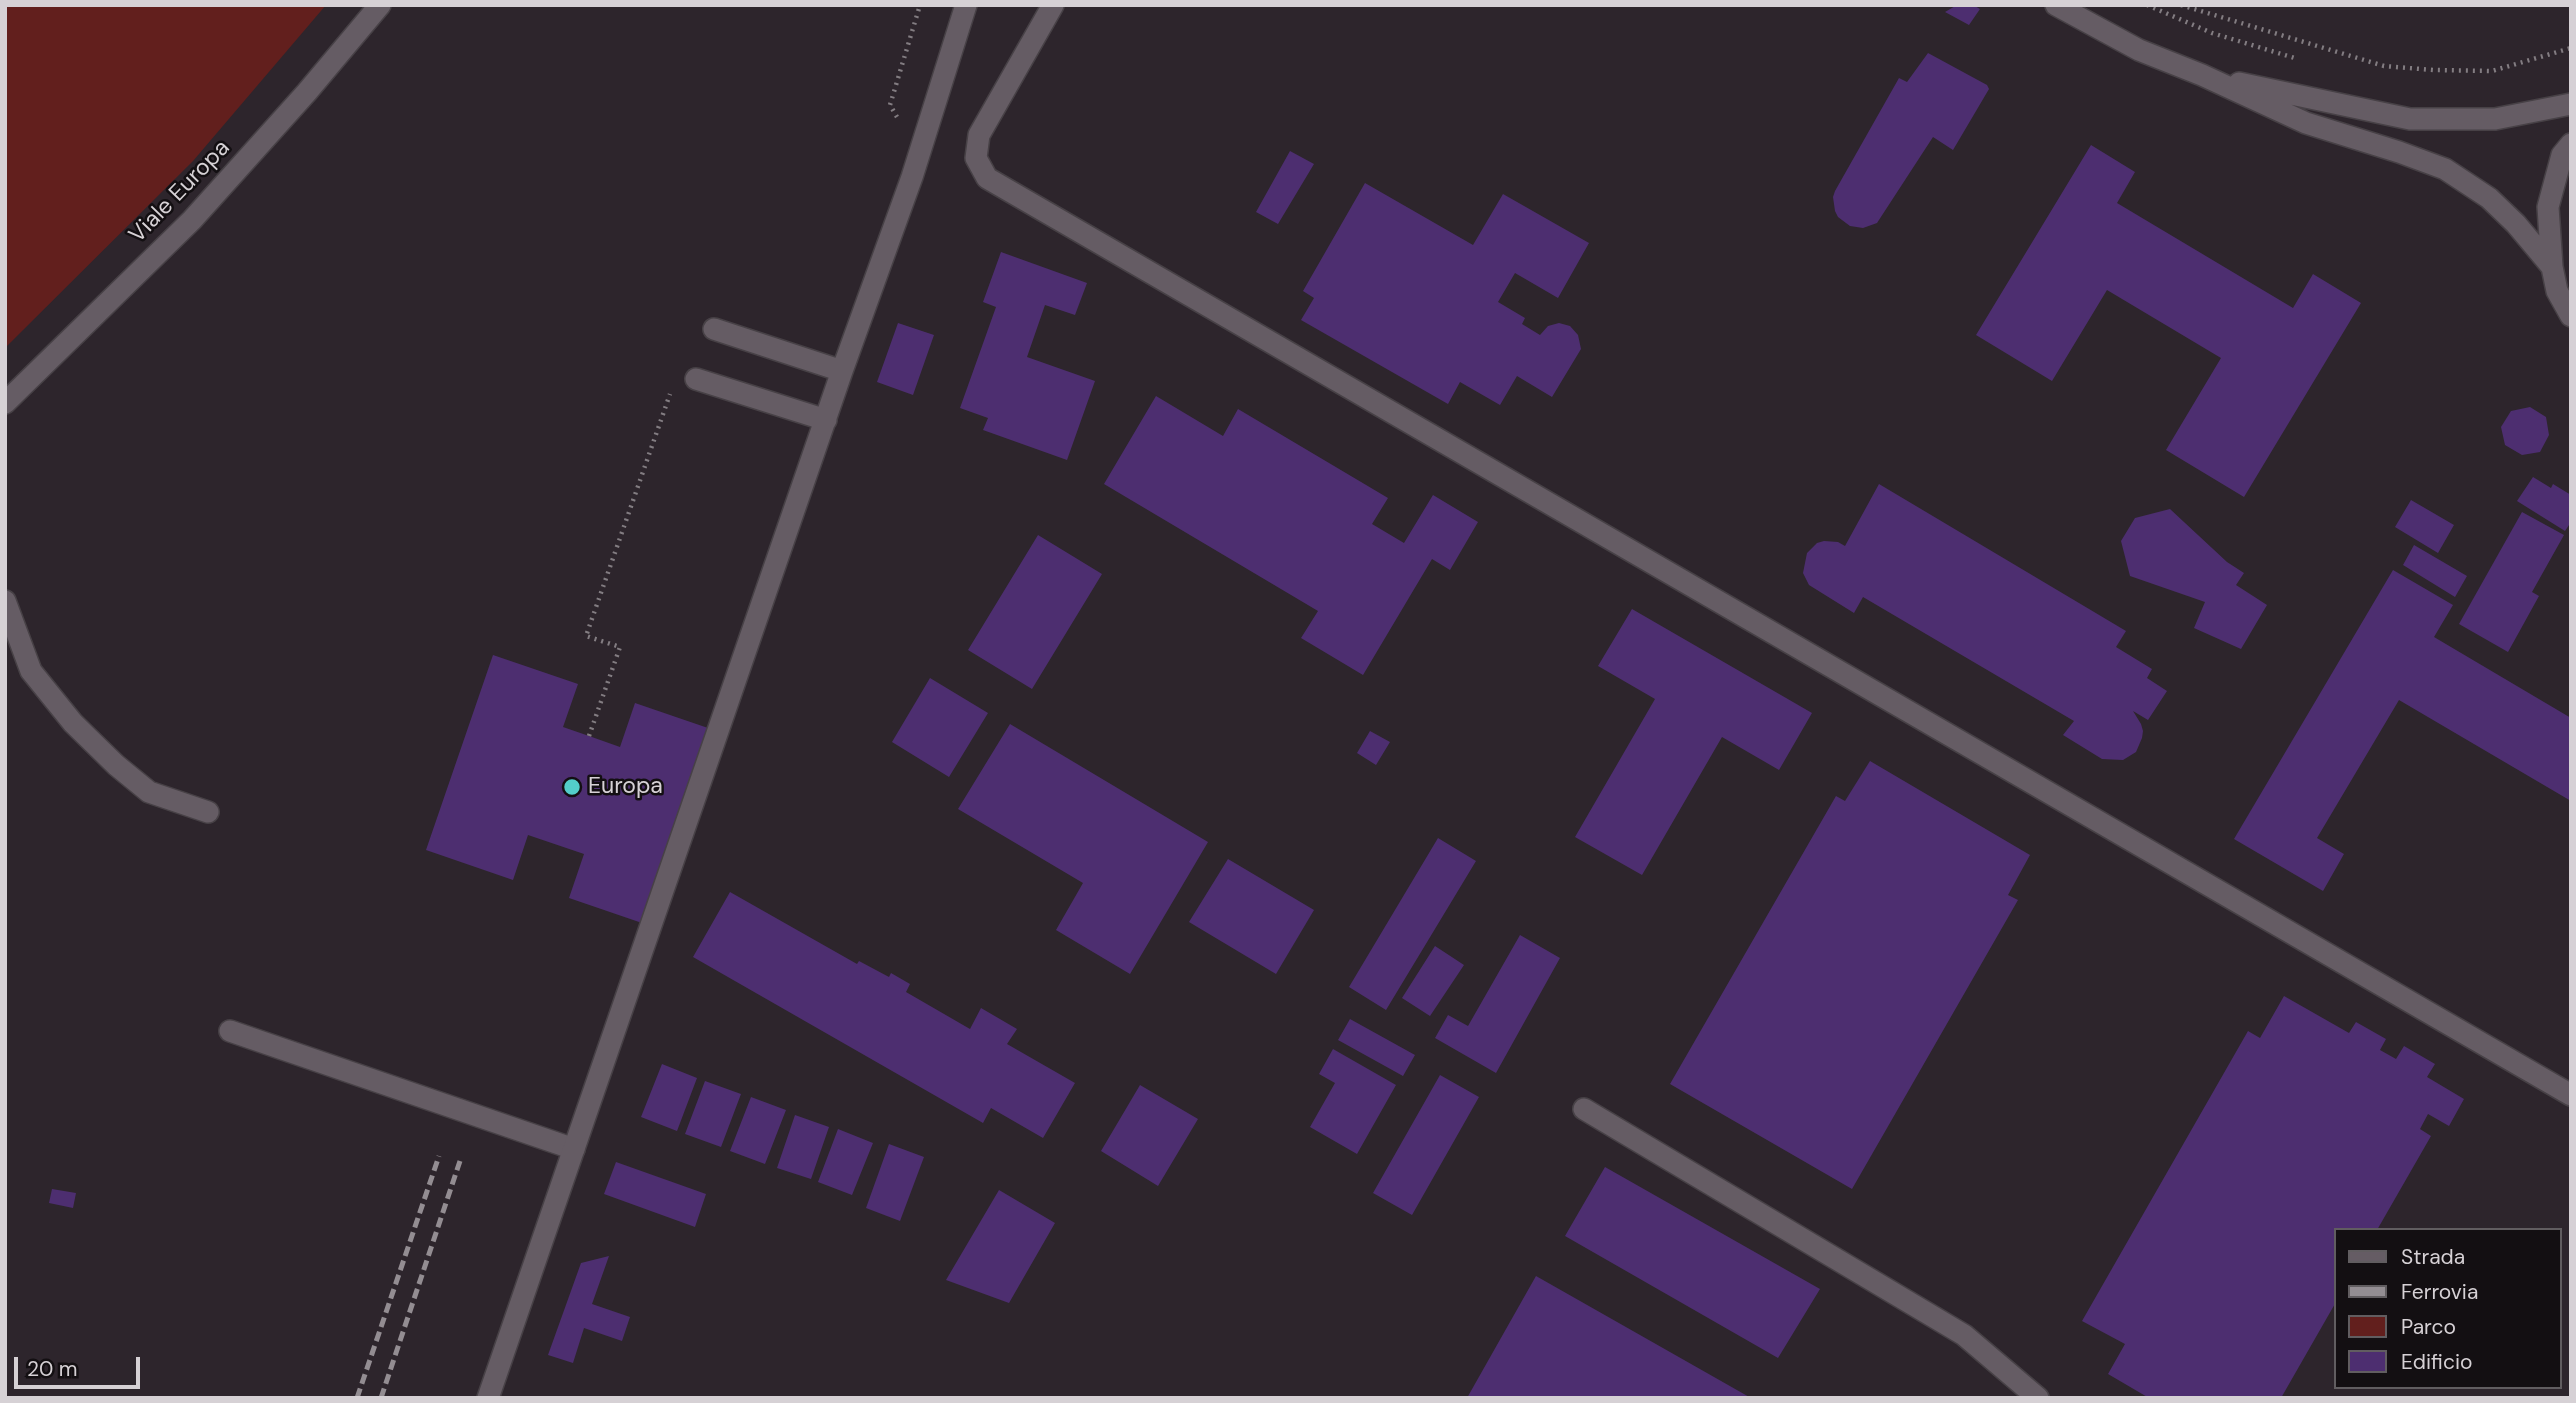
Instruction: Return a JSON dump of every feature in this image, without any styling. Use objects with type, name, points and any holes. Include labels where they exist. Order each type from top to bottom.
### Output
[{"type":"street","name":"Viale Europa","points":[[5,403],[192,220],[251,157],[380,5]]},
{"type":"street","points":[[488,1398],[842,371],[912,177],[966,5]]},
{"type":"street","points":[[1053,5],[979,135],[975,158],[986,178],[2571,1095]]},
{"type":"street","points":[[2056,5],[2139,50],[2202,75],[2305,123],[2445,169],[2489,198],[2516,224],[2552,267]]},
{"type":"street","points":[[2202,75],[2410,119],[2495,119],[2571,104]]},
{"type":"street","points":[[2571,144],[2562,155],[2548,207],[2552,267],[2557,291],[2571,316]]},
{"type":"street","points":[[714,329],[842,371]]},
{"type":"street","points":[[696,379],[826,420]]},
{"type":"street","points":[[5,601],[31,671],[73,723],[116,765],[149,792],[208,812]]},
{"type":"street","points":[[230,1031],[574,1149]]},
{"type":"street","points":[[1584,1109],[1964,1335],[2038,1398]]},
{"type":"path","points":[[892,129],[897,116],[890,105],[920,5]]},
{"type":"path","points":[[2147,5],[2212,33],[2302,61]]},
{"type":"path","points":[[2181,5],[2384,66],[2492,71],[2571,48]]},
{"type":"path","points":[[589,736],[620,647],[586,636],[673,386]]},
{"type":"green space","points":[[5,5],[326,5],[193,161],[5,348]]},
{"type":"building","points":[[1957,5],[1973,5],[1980,9],[1969,25],[1945,12]]},
{"type":"building","points":[[1928,53],[1987,85],[1989,89],[1953,150],[1933,137],[1877,223],[1863,228],[1850,226],[1838,217],[1835,211],[1835,191],[1899,78],[1907,82]]},
{"type":"building","points":[[2091,145],[2135,172],[2117,203],[2293,308],[2313,274],[2361,303],[2244,497],[2166,450],[2221,358],[2107,290],[2052,381],[1976,335]]},
{"type":"building","points":[[1290,151],[1314,164],[1278,224],[1256,212]]},
{"type":"building","points":[[1365,183],[1473,245],[1503,194],[1589,243],[1558,298],[1515,273],[1498,302],[1525,318],[1522,324],[1540,335],[1548,326],[1559,323],[1570,326],[1578,335],[1581,349],[1552,397],[1517,376],[1500,405],[1460,382],[1448,404],[1301,320],[1314,298],[1303,291]]},
{"type":"building","points":[[1001,252],[1087,283],[1075,315],[1045,305],[1027,357],[1095,381],[1067,460],[983,430],[988,418],[960,408],[996,307],[983,302]]},
{"type":"building","points":[[898,323],[934,335],[913,395],[877,382]]},
{"type":"building","points":[[1156,396],[1223,436],[1238,409],[1388,498],[1372,524],[1404,543],[1433,495],[1478,522],[1450,570],[1432,559],[1363,675],[1301,638],[1318,611],[1104,484]]},
{"type":"building","points":[[2530,407],[2546,417],[2549,435],[2540,452],[2522,455],[2505,445],[2501,427],[2511,411]]},
{"type":"building","points":[[2533,477],[2551,488],[2553,484],[2571,495],[2571,522],[2565,531],[2517,501]]},
{"type":"building","points":[[1879,484],[2126,631],[2116,647],[2152,669],[2147,678],[2167,691],[2148,720],[2133,711],[2143,731],[2136,752],[2123,760],[2102,759],[2063,735],[2074,721],[1863,597],[1854,613],[1809,585],[1803,573],[1807,553],[1817,543],[1824,541],[1838,542],[1845,546]]},
{"type":"building","points":[[2411,500],[2454,525],[2438,553],[2395,527]]},
{"type":"building","points":[[2170,509],[2227,562],[2244,573],[2236,585],[2267,605],[2241,649],[2194,628],[2205,602],[2130,576],[2121,541],[2135,518]]},
{"type":"building","points":[[2522,512],[2564,535],[2532,592],[2539,596],[2508,652],[2459,624]]},
{"type":"building","points":[[1038,535],[1102,574],[1032,689],[968,650]]},
{"type":"building","points":[[2414,545],[2467,576],[2455,597],[2403,565]]},
{"type":"building","points":[[2393,570],[2453,605],[2434,637],[2571,718],[2571,801],[2399,700],[2317,838],[2344,854],[2323,891],[2234,839]]},
{"type":"building","points":[[1632,609],[1812,713],[1779,770],[1722,737],[1642,875],[1575,837],[1655,699],[1598,666]]},
{"type":"building","points":[[493,655],[578,684],[563,727],[620,747],[635,703],[708,728],[642,923],[569,898],[584,854],[528,835],[513,880],[426,850]]},
{"type":"building","points":[[930,678],[988,713],[949,777],[892,742]]},
{"type":"building","points":[[1010,724],[1208,842],[1130,974],[1056,930],[1083,883],[958,809]]},
{"type":"building","points":[[1370,731],[1390,742],[1376,765],[1357,753]]},
{"type":"building","points":[[1870,761],[2030,855],[2008,895],[2018,900],[1852,1189],[1670,1084],[1836,796],[1845,801]]},
{"type":"building","points":[[1438,838],[1476,861],[1386,1010],[1349,987]]},
{"type":"building","points":[[1228,859],[1314,910],[1276,974],[1189,922]]},
{"type":"building","points":[[730,892],[857,964],[859,961],[889,977],[891,973],[910,984],[906,992],[970,1029],[981,1008],[1017,1029],[1007,1044],[1075,1083],[1043,1138],[991,1108],[983,1123],[693,957]]},
{"type":"building","points":[[1520,935],[1560,958],[1496,1073],[1435,1038],[1448,1015],[1468,1026]]},
{"type":"building","points":[[1435,946],[1464,965],[1430,1016],[1402,998]]},
{"type":"building","points":[[2284,996],[2349,1033],[2356,1022],[2386,1039],[2380,1050],[2396,1059],[2404,1046],[2435,1064],[2427,1077],[2464,1099],[2449,1126],[2428,1114],[2420,1129],[2431,1136],[2378,1228],[2334,1228],[2334,1305],[2281,1398],[2149,1398],[2108,1374],[2125,1344],[2082,1321],[2248,1031],[2260,1038]]},
{"type":"building","points":[[1350,1019],[1415,1055],[1403,1076],[1338,1040]]},
{"type":"building","points":[[1333,1049],[1396,1085],[1357,1154],[1310,1127],[1335,1083],[1319,1074]]},
{"type":"building","points":[[662,1064],[697,1078],[677,1131],[641,1117]]},
{"type":"building","points":[[1440,1075],[1479,1097],[1412,1215],[1373,1193]]},
{"type":"building","points":[[705,1081],[741,1094],[721,1147],[685,1134]]},
{"type":"building","points":[[1140,1085],[1198,1119],[1158,1186],[1101,1151]]},
{"type":"building","points":[[751,1097],[786,1110],[765,1164],[730,1151]]},
{"type":"building","points":[[795,1115],[829,1127],[811,1179],[777,1168]]},
{"type":"building","points":[[838,1129],[873,1143],[852,1195],[818,1182]]},
{"type":"building","points":[[889,1144],[924,1157],[900,1221],[866,1208]]},
{"type":"building","points":[[616,1162],[706,1194],[695,1227],[604,1194]]},
{"type":"building","points":[[1605,1167],[1820,1289],[1778,1358],[1565,1236]]},
{"type":"building","points":[[52,1189],[76,1193],[73,1208],[49,1203]]},
{"type":"building","points":[[999,1190],[1055,1223],[1009,1303],[946,1280]]},
{"type":"building","points":[[609,1256],[592,1304],[630,1317],[622,1341],[584,1328],[573,1363],[548,1355],[581,1263]]},
{"type":"building","points":[[1536,1276],[1751,1398],[1467,1398]]},
{"type":"railway","points":[[357,1398],[439,1156]]},
{"type":"railway","points":[[381,1398],[460,1161]]},
{"type":"place","name":"Europa","points":[[572,787]]}]
